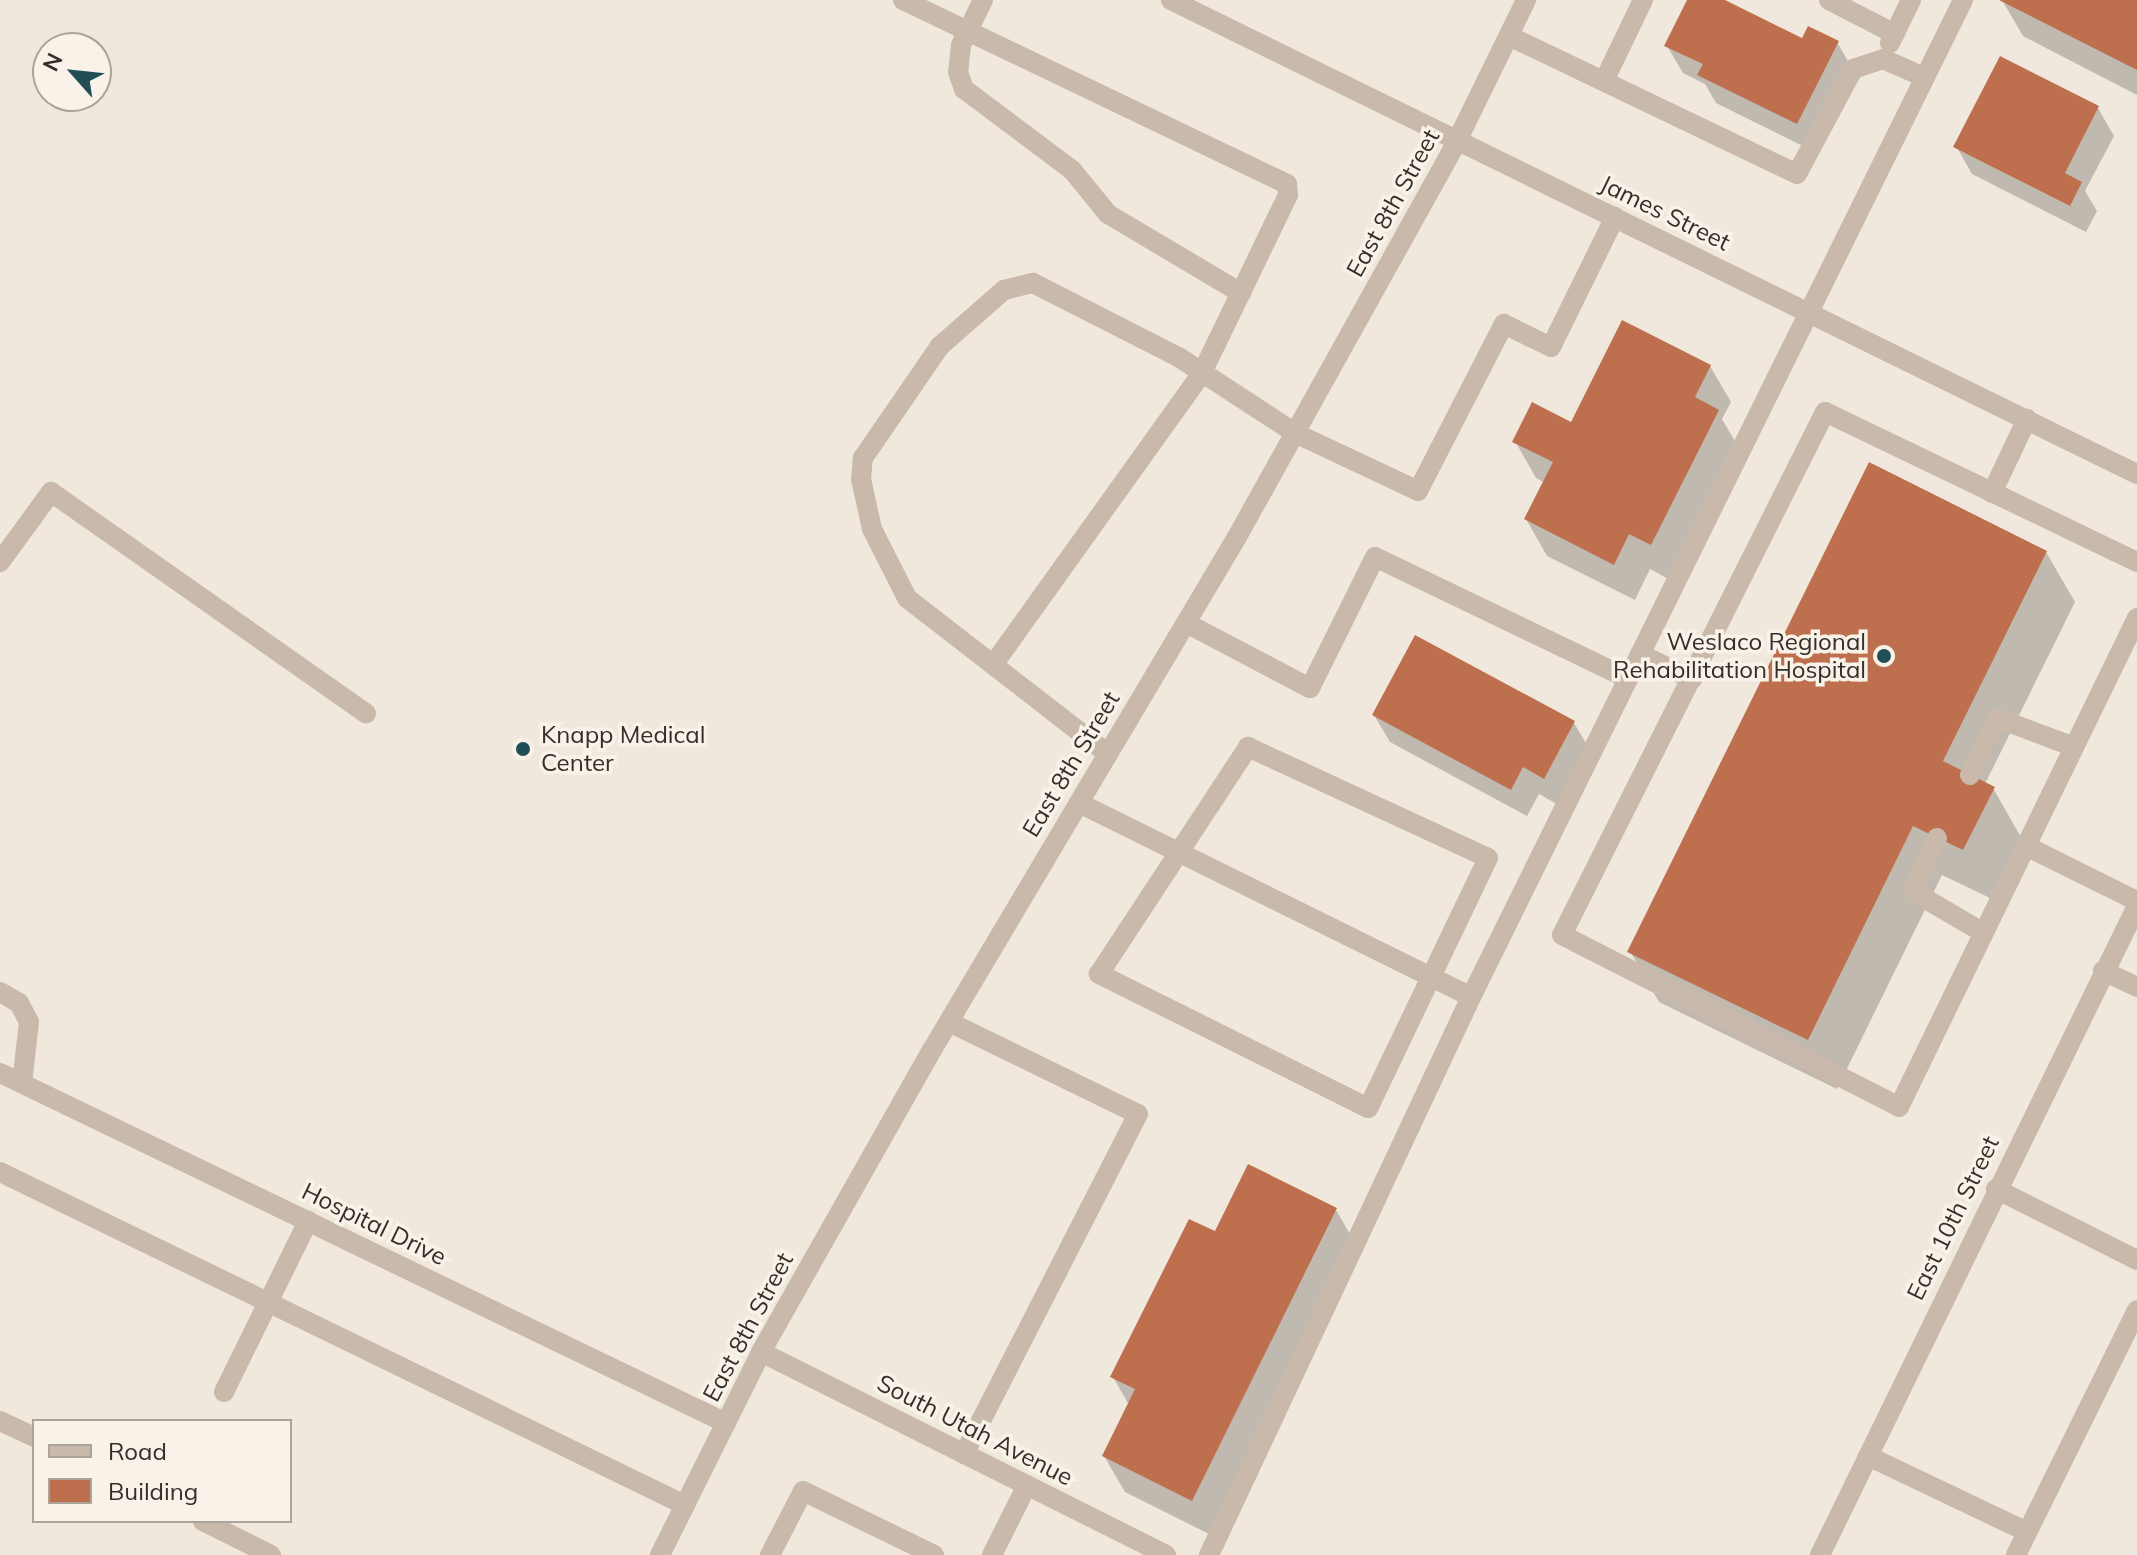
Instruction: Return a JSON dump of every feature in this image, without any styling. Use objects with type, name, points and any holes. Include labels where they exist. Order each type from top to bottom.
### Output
[{"type":"street","points":[[903,0],[1287,184],[1288,195],[1202,373],[993,665]]},
{"type":"street","points":[[983,0],[968,31],[958,72],[964,89],[1072,170],[1108,214],[1241,293]]},
{"type":"street","name":"James Street","points":[[1171,0],[1203,7],[1457,141],[2137,474]]},
{"type":"street","name":"East 8th Street","points":[[660,1555],[761,1352],[949,1022],[1295,433],[1457,141],[1526,0]]},
{"type":"street","points":[[1604,81],[1643,0]]},
{"type":"street","points":[[1829,0],[1895,34]]},
{"type":"street","points":[[1883,59],[1911,0]]},
{"type":"street","points":[[1209,1555],[1471,997],[1806,310],[1963,0]]},
{"type":"street","points":[[1509,36],[1797,174],[1853,69],[1883,59],[1924,77]]},
{"type":"street","points":[[1108,754],[907,598],[872,529],[861,479],[863,458],[940,346],[1004,290],[1033,283],[1101,314],[1202,373],[1295,433],[1418,491],[1504,324],[1551,347],[1615,217]]},
{"type":"street","points":[[2137,562],[1825,412],[1562,935],[1899,1107],[2137,618]]},
{"type":"street","points":[[1992,493],[2027,419]]},
{"type":"street","points":[[0,562],[51,492],[366,713]]},
{"type":"street","points":[[1186,623],[1310,688],[1375,557],[1628,679]]},
{"type":"street","points":[[1640,654],[1692,679]]},
{"type":"street","points":[[1970,775],[1997,718],[2074,747]]},
{"type":"street","points":[[1248,747],[1488,858],[1368,1108],[1099,974],[1178,854],[1248,747]]},
{"type":"street","points":[[1079,803],[1471,997]]},
{"type":"street","points":[[1937,838],[1912,891],[1984,933]]},
{"type":"street","points":[[2026,846],[2137,904]]},
{"type":"street","name":"East 10th Street","points":[[1820,1555],[2137,904]]},
{"type":"street","points":[[2103,971],[2137,987]]},
{"type":"street","points":[[0,992],[19,1003],[29,1022],[22,1083]]},
{"type":"street","points":[[949,1022],[1138,1114],[964,1454]]},
{"type":"street","name":"Hospital Drive","points":[[0,1073],[726,1423]]},
{"type":"street","points":[[0,1172],[685,1505]]},
{"type":"street","points":[[1996,1189],[2137,1260]]},
{"type":"street","points":[[224,1392],[308,1221]]},
{"type":"street","points":[[2016,1555],[2137,1310]]},
{"type":"street","name":"South Utah Avenue","points":[[761,1352],[1166,1555]]},
{"type":"street","points":[[0,1421],[32,1436]]},
{"type":"street","points":[[1868,1456],[2027,1532]]},
{"type":"street","points":[[992,1555],[1027,1485]]},
{"type":"street","points":[[770,1555],[803,1491],[934,1555]]},
{"type":"street","points":[[207,1523],[271,1555]]},
{"type":"building","points":[[1687,0],[1725,0],[1802,38],[1808,26],[1839,41],[1797,124],[1697,75],[1703,64],[1664,46]]},
{"type":"building","points":[[1999,0],[2137,0],[2137,70]]},
{"type":"building","points":[[2000,56],[2099,106],[2065,173],[2082,182],[2070,206],[1953,147]]},
{"type":"building","points":[[1622,320],[1711,365],[1695,397],[1719,410],[1651,545],[1629,534],[1614,565],[1524,519],[1553,462],[1512,442],[1532,402],[1571,422]]},
{"type":"building","name":"Weslaco Regional Rehabilitation Hospital","points":[[1869,462],[2047,551],[1943,761],[1995,787],[1963,850],[1913,826],[1808,1040],[1627,952]]},
{"type":"building","points":[[1415,635],[1575,721],[1544,779],[1523,767],[1511,790],[1372,715]]},
{"type":"building","points":[[1248,1164],[1337,1208],[1192,1501],[1102,1456],[1135,1389],[1110,1377],[1189,1219],[1215,1231]]},
{"type":"place","name":"Weslaco Regional Rehabilitation Hospital","points":[[1884,656]]},
{"type":"place","name":"Knapp Medical Center","points":[[523,749]]}]
